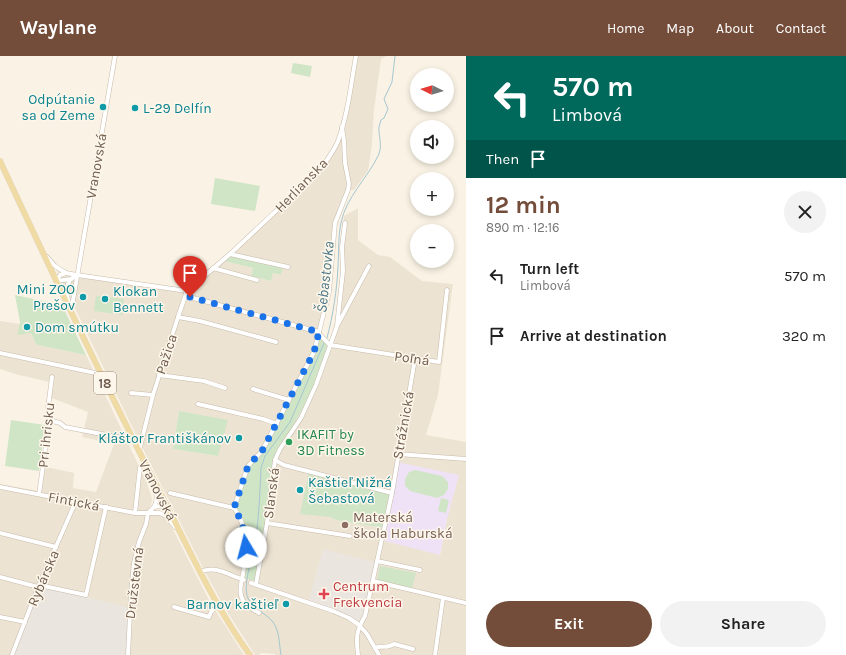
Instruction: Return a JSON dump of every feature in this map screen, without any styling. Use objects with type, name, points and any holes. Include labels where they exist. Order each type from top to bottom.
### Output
[{"type":"main road","name":"Vranovská","points":[[0,161],[100,374],[139,453],[218,605],[250,655]]},
{"type":"street","name":"Vranovská","points":[[71,312],[115,56]]},
{"type":"street","name":"Herlianska","points":[[187,291],[230,254],[310,180],[327,160],[338,141],[342,128],[356,56]]},
{"type":"street","name":"Slanská","points":[[259,613],[244,602],[240,587],[243,580],[246,547],[242,522],[234,508],[248,466],[262,451],[314,352],[320,335],[329,292],[335,224],[349,184],[344,155],[342,128]]},
{"type":"street","points":[[338,141],[344,142]]},
{"type":"street","name":"Slanská","points":[[256,584],[267,524],[275,460],[280,449],[301,418],[316,385],[329,344],[337,326],[343,272],[342,247],[345,223]]},
{"type":"street","points":[[41,249],[53,265],[77,276],[187,291]]},
{"type":"street","points":[[230,254],[288,267]]},
{"type":"street","points":[[337,326],[369,266]]},
{"type":"street","points":[[213,268],[257,280]]},
{"type":"street","points":[[56,281],[60,275],[66,272]]},
{"type":"street","points":[[56,281],[71,279],[77,276]]},
{"type":"street","points":[[71,279],[67,284],[66,292],[71,312]]},
{"type":"street","name":"Poľná","points":[[329,344],[439,362],[447,290]]},
{"type":"street","name":"Pažica","points":[[139,453],[159,374],[187,291]]},
{"type":"street","points":[[186,296],[320,335],[329,344]]},
{"type":"street","points":[[338,309],[346,310]]},
{"type":"street","points":[[178,317],[200,321],[276,342]]},
{"type":"street","points":[[0,353],[100,374]]},
{"type":"street","name":"Strážnická","points":[[358,655],[357,640],[359,625],[365,616],[392,492],[415,358]]},
{"type":"street","points":[[159,374],[205,379]]},
{"type":"street","points":[[159,374],[204,381],[225,388]]},
{"type":"street","name":"Pri ihrisku","points":[[39,494],[49,420],[48,408],[52,377]]},
{"type":"street","points":[[254,389],[289,400]]},
{"type":"street","points":[[131,393],[153,395]]},
{"type":"street","points":[[198,404],[205,403],[276,424]]},
{"type":"street","points":[[49,420],[65,427],[128,440]]},
{"type":"street","points":[[398,454],[466,459]]},
{"type":"street","points":[[275,460],[284,465],[392,492]]},
{"type":"street","points":[[135,513],[140,467]]},
{"type":"street","points":[[148,513],[157,502],[151,476]]},
{"type":"street","name":"Fintická","points":[[0,487],[135,513],[157,513]]},
{"type":"street","points":[[170,493],[234,508]]},
{"type":"street","name":"Rybárska","points":[[12,655],[39,586],[76,501]]},
{"type":"street","points":[[154,507],[166,505]]},
{"type":"street","points":[[166,505],[157,513],[166,516],[180,534]]},
{"type":"street","points":[[0,577],[86,595],[106,507]]},
{"type":"street","name":"Družstevná","points":[[128,655],[134,563],[148,513]]},
{"type":"street","points":[[267,524],[350,536]]},
{"type":"street","points":[[0,533],[56,547]]},
{"type":"street","points":[[377,561],[420,570]]},
{"type":"street","points":[[200,572],[207,569],[213,569],[243,580]]},
{"type":"street","points":[[372,581],[466,603]]},
{"type":"street","points":[[251,583],[333,611],[349,618],[359,625],[370,639],[379,655]]},
{"type":"street","points":[[435,655],[443,598]]},
{"type":"street","points":[[174,607],[209,617],[211,612],[218,605]]},
{"type":"street","points":[[0,617],[25,622]]},
{"type":"street","points":[[375,648],[378,646],[390,647],[394,644],[413,649]]},
{"type":"shaded area","points":[[358,56],[387,56],[381,59],[368,171],[354,190],[347,190],[334,227],[328,298],[319,335],[275,459],[310,395],[333,331],[337,315],[344,216],[358,208],[358,240],[378,255],[390,257],[422,281],[453,284],[438,395],[426,435],[466,442],[466,655],[276,655],[261,653],[259,655],[255,655],[226,610],[204,570],[139,441],[54,265],[66,272],[175,289],[185,289],[194,284],[220,260],[253,268],[251,276],[270,281],[273,273],[281,275],[283,268],[227,254],[326,164],[339,144],[344,130]],"holes":[[[179,411],[218,456],[173,449]],[[392,493],[447,519],[440,555],[384,528],[336,520],[330,517]]]},
{"type":"shaded area","points":[[0,321],[20,324],[17,334],[31,333],[36,344],[38,345],[86,355],[147,483],[152,499],[151,505],[147,512],[163,517],[169,522],[210,602],[244,655],[128,655],[90,598],[85,595],[12,655],[0,655],[0,484],[39,491],[42,466],[74,473],[73,488],[96,492],[114,444],[82,437],[88,412],[49,397],[49,382],[0,369]]},
{"type":"shaded area","points":[[397,462],[459,475],[447,519],[440,555],[381,540]]},
{"type":"shaded area","points":[[323,549],[375,562],[361,625],[352,619],[308,603]]},
{"type":"shaded area","points":[[38,585],[85,595],[90,598],[130,608],[128,655],[12,655]]},
{"type":"green space","points":[[293,63],[312,66],[310,77],[291,73]]},
{"type":"green space","points":[[215,178],[260,186],[255,211],[211,204]]},
{"type":"green space","points":[[227,254],[283,268],[281,275],[273,273],[271,281],[251,276],[253,268],[220,260]]},
{"type":"green space","points":[[15,295],[62,305],[86,355],[38,345],[36,344],[31,333],[17,335],[20,322]]},
{"type":"green space","points":[[96,296],[124,299],[122,315],[94,311]]},
{"type":"green space","points":[[319,335],[330,344],[310,395],[275,459],[269,508],[255,581],[242,577],[245,535],[242,524],[233,507],[246,472],[256,458],[308,365]]},
{"type":"green space","points":[[179,411],[228,420],[218,456],[173,449]]},
{"type":"green space","points":[[11,420],[45,425],[39,471],[5,466]]},
{"type":"green space","points":[[415,470],[442,476],[448,482],[448,489],[444,495],[437,498],[410,491],[405,486],[405,479],[409,472]]},
{"type":"green space","points":[[309,471],[392,493],[384,528],[336,520],[330,517],[300,514]]},
{"type":"green space","points":[[441,498],[449,500],[446,513],[438,511]]},
{"type":"green space","points":[[380,566],[416,573],[412,588],[377,580]]},
{"type":"waterway","name":"Šebastovka","points":[[327,338],[336,293],[341,223],[347,205],[373,164],[380,150],[379,128],[381,120],[384,118],[388,109],[384,99],[392,82],[395,56]]},
{"type":"waterway","name":"Šebastovka","points":[[281,655],[278,634],[273,622],[252,604],[247,596],[246,590],[246,583],[256,538],[261,468],[265,456],[290,422],[325,341]]},
{"type":"place","name":"Odpútanie sa od Zeme","points":[[103,107]]},
{"type":"place","name":"L-29 Delfín","points":[[135,108]]},
{"type":"place","name":"Mini ZOO Prešov","points":[[83,297]]},
{"type":"place","name":"Klokan Bennett","points":[[105,299]]},
{"type":"place","name":"Dom smútku","points":[[27,327]]},
{"type":"place","name":"Kláštor Františkánov","points":[[239,438]]},
{"type":"place","name":"IKAFIT by 3D Fitness","points":[[289,442]]},
{"type":"place","name":"Kaštieľ Nižná Šebastová","points":[[300,490]]},
{"type":"place","name":"Materská škola Haburská","points":[[345,525]]},
{"type":"place","name":"Centrum Frekvencia","points":[[324,594]]},
{"type":"place","name":"Barnov kaštieľ","points":[[286,604]]},
{"type":"route","points":[[190,297],[319,332],[314,352],[262,451],[248,466],[234,508],[242,522],[246,547]]}]
